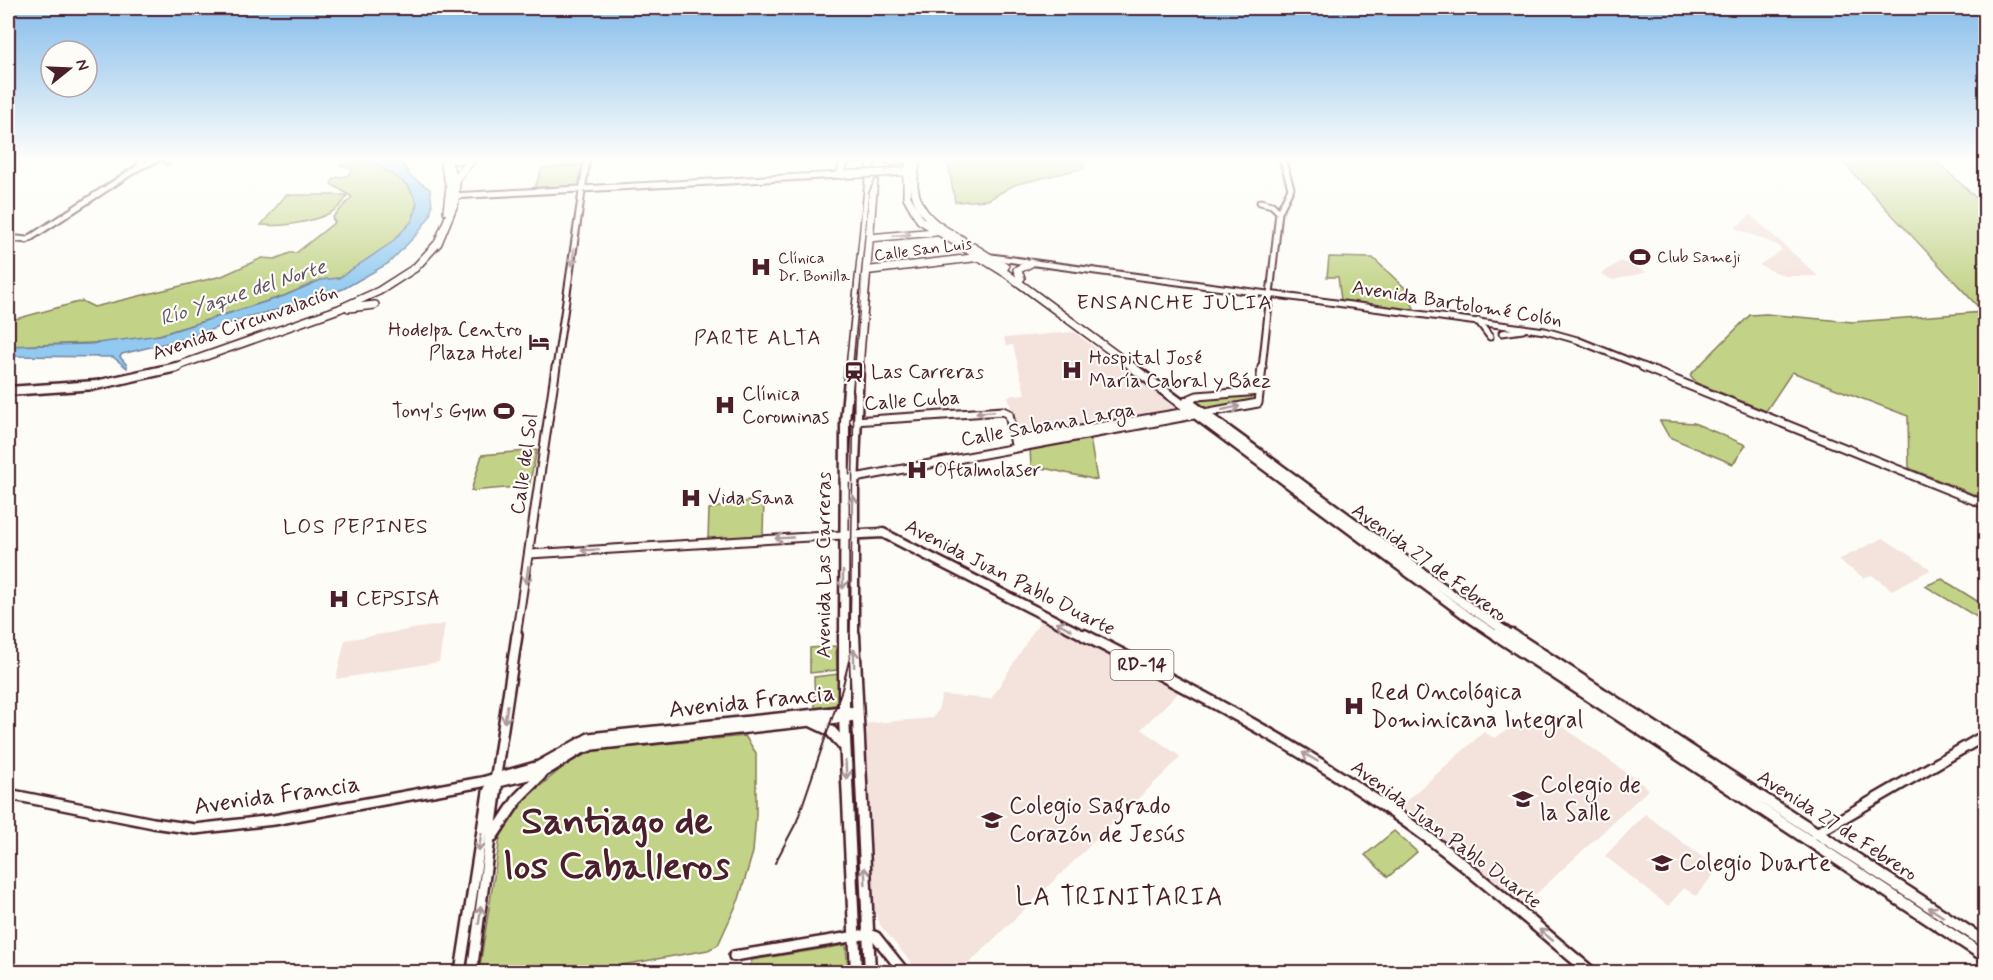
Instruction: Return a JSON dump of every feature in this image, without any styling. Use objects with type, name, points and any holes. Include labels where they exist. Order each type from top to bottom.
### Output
[{"type":"main road","points":[[8,238],[27,240],[83,204]]},
{"type":"main road","name":"Avenida Circunvalación","points":[[8,391],[95,384],[196,356],[359,300],[432,252],[449,223],[452,204]]},
{"type":"main road","name":"Calle del Sol","points":[[460,972],[530,554],[582,204]]},
{"type":"main road","name":"Avenida Las Carreras","points":[[868,204],[849,479],[848,535],[850,714],[870,972]]},
{"type":"main road","name":"Avenida Las Carreras","points":[[849,479],[845,422],[872,204]]},
{"type":"main road","name":"Avenida 27 de Febrero","points":[[909,204],[920,220],[935,232],[988,259],[1472,609],[1986,943]]},
{"type":"main road","name":"Avenida 27 de Febrero","points":[[916,204],[925,216],[988,259],[1021,278],[1466,615],[1986,957]]},
{"type":"main road","points":[[1265,204],[1279,212]]},
{"type":"main road","points":[[1260,391],[1279,212],[1283,204]]},
{"type":"main road","points":[[869,238],[935,232]]},
{"type":"main road","points":[[962,259],[966,257],[968,250]]},
{"type":"main road","name":"Calle San Luis","points":[[863,271],[962,259],[988,259]]},
{"type":"main road","name":"Avenida Bartolomé Colón","points":[[988,259],[1035,263],[1531,328],[1577,340],[1986,505]]},
{"type":"main road","points":[[1021,278],[1017,270],[1035,263]]},
{"type":"main road","points":[[330,310],[376,305],[376,296],[384,285]]},
{"type":"main road","name":"Avenida Circunvalación","points":[[330,310],[384,285]]},
{"type":"main road","points":[[1478,321],[1490,337]]},
{"type":"main road","points":[[1502,333],[1531,328]]},
{"type":"main road","name":"Calle Sabana Larga","points":[[849,479],[1194,410],[1258,403],[1260,391],[1193,397],[1194,410]]},
{"type":"main road","name":"Calle Cuba","points":[[854,421],[1003,411],[1009,414],[1015,444]]},
{"type":"main road","name":"Avenida Juan Pablo Duarte","points":[[530,554],[883,533],[1261,728],[1349,782],[1394,812],[1591,972]]},
{"type":"main road","name":"Avenida Las Carreras","points":[[850,714],[845,748],[856,972]]},
{"type":"main road","name":"Avenida Francia","points":[[8,794],[153,823],[195,829],[274,820],[545,771],[579,750],[593,745],[813,722],[850,714]]},
{"type":"main road","name":"Avenida Francia","points":[[492,781],[534,768],[589,738],[850,714]]},
{"type":"main road","points":[[813,722],[830,730],[845,748]]},
{"type":"main road","points":[[1815,834],[1986,735]]},
{"type":"main road","points":[[489,844],[512,806],[545,771]]},
{"type":"main road","name":"Calle del Sol","points":[[472,972],[489,844],[492,781]]},
{"type":"main road","points":[[734,956],[868,934],[876,937],[904,972]]},
{"type":"shaded area","points":[[1751,215],[1818,276],[1785,276],[1759,265],[1782,250],[1777,245],[1735,228]]},
{"type":"shaded area","points":[[1621,261],[1647,272],[1613,280],[1601,274]]},
{"type":"shaded area","name":"Hospital José María Cabral y Báez","points":[[1074,332],[1178,410],[1019,439],[1008,396],[1025,394],[1013,345],[1006,346],[1004,338]]},
{"type":"shaded area","points":[[1883,538],[1930,570],[1892,590],[1872,575],[1864,578],[1838,560]]},
{"type":"shaded area","name":"Colegio Sagrado Corazón de Jesús","points":[[1040,621],[1181,690],[1141,729],[1181,757],[960,972],[919,972],[880,925],[873,905],[861,724],[933,718],[942,695],[991,699]]},
{"type":"shaded area","points":[[445,624],[439,662],[336,679],[345,640]]},
{"type":"shaded area","name":"Colegio de la Salle","points":[[1541,711],[1649,789],[1522,907],[1397,809],[1484,732],[1494,738]]},
{"type":"shaded area","name":"Colegio Duarte","points":[[1645,814],[1718,869],[1696,896],[1684,888],[1668,906],[1605,856]]},
{"type":"green space","points":[[279,204],[342,204],[333,211],[310,220],[283,225],[261,225]]},
{"type":"green space","points":[[346,204],[417,204],[412,221],[401,235],[382,251],[339,278],[321,280],[284,296],[159,335],[120,342],[8,346],[8,321],[82,301],[94,307],[222,276],[262,258],[275,259],[296,253],[335,222],[332,218]]},
{"type":"green space","points":[[1882,204],[1983,204],[1985,206],[1985,499],[1909,468],[1908,416],[1792,372],[1766,411],[1697,383],[1690,375],[1750,315],[1766,314],[1853,322],[1983,312]]},
{"type":"green space","points":[[1329,257],[1373,258],[1404,287],[1415,310],[1341,300],[1338,277],[1327,277]]},
{"type":"green space","points":[[1257,392],[1256,401],[1206,410],[1195,401],[1195,399]]},
{"type":"green space","points":[[1660,421],[1694,423],[1746,445],[1733,464],[1669,437]]},
{"type":"green space","points":[[1090,438],[1097,480],[1031,467],[1030,448]]},
{"type":"green space","points":[[537,450],[529,486],[471,491],[482,455]]},
{"type":"green space","points":[[764,498],[763,535],[708,540],[709,509]]},
{"type":"green space","points":[[1942,579],[1985,606],[1985,622],[1925,586]]},
{"type":"green space","points":[[836,646],[837,670],[810,673],[810,648]]},
{"type":"green space","points":[[839,674],[840,704],[815,708],[814,677]]},
{"type":"green space","points":[[745,736],[756,753],[756,814],[753,852],[739,899],[718,945],[708,950],[582,972],[479,972],[500,838],[511,815],[527,797],[568,763],[593,751]]},
{"type":"green space","points":[[1394,831],[1417,852],[1388,877],[1365,855]]},
{"type":"green space","points":[[846,945],[848,972],[747,972],[752,960]]},
{"type":"water","points":[[417,204],[432,204],[430,216],[418,233],[389,263],[345,288],[312,302],[250,316],[187,338],[122,354],[120,357],[127,368],[113,357],[8,356],[8,346],[90,344],[160,335],[284,296],[321,280],[339,278],[391,243],[412,221]]},
{"type":"railway","points":[[853,364],[868,204]]},
{"type":"railway","points":[[850,637],[854,392]]},
{"type":"railway","points":[[775,863],[797,821],[842,689],[850,657],[850,637]]},
{"type":"place","name":"Club Sameji","points":[[1640,257]]},
{"type":"place","name":"Clínica Dr. Bonilla","points":[[761,267]]},
{"type":"place","name":"Hodelpa Centro Plaza Hotel","points":[[539,342]]},
{"type":"place","name":"Hospital José María Cabral y Báez","points":[[1072,370]]},
{"type":"place","name":"Las Carreras","points":[[854,372]]},
{"type":"place","name":"Clínica Corominas","points":[[725,405]]},
{"type":"place","name":"Tony's Gym","points":[[504,411]]},
{"type":"place","name":"Oftalmolaser","points":[[917,470]]},
{"type":"place","name":"Vida Sana","points":[[691,498]]},
{"type":"place","name":"CEPSISA","points":[[339,599]]},
{"type":"place","name":"Red Oncológica Dominicana Integral","points":[[1354,706]]},
{"type":"place","name":"Colegio de la Salle","points":[[1523,799]]},
{"type":"place","name":"Colegio Sagrado Corazón de Jesús","points":[[992,820]]},
{"type":"place","name":"Colegio Duarte","points":[[1662,863]]},
{"type":"district","name":"ENSANCHE JULIA","points":[[1175,303]]},
{"type":"district","name":"PARTE ALTA","points":[[758,338]]},
{"type":"district","name":"LOS PEPINES","points":[[356,527]]},
{"type":"district","name":"Santiago de los Caballeros","points":[[617,844]]},
{"type":"district","name":"LA TRINITARIA","points":[[1120,898]]},
{"type":"water label","name":"Río Yaque del Norte","points":[[243,293]]}]
